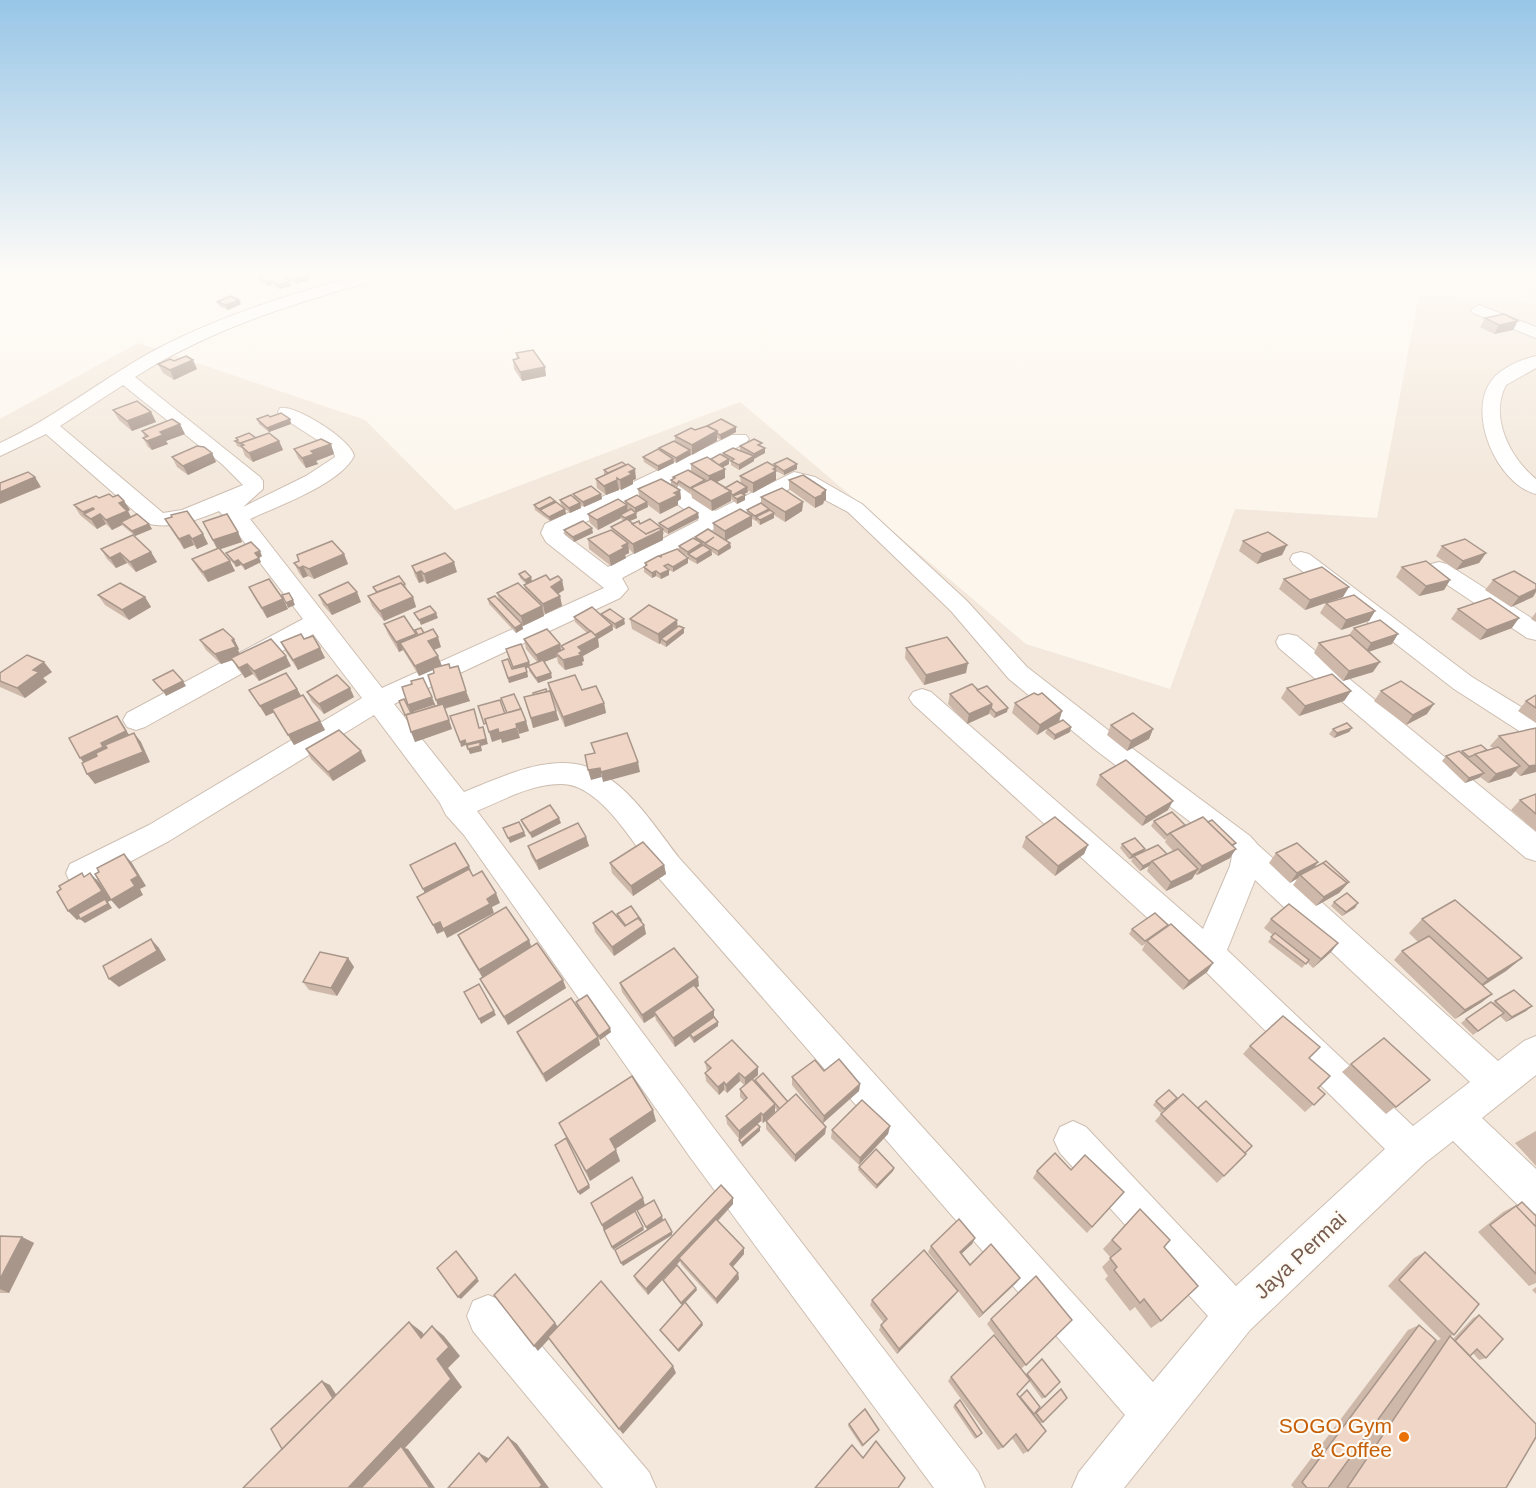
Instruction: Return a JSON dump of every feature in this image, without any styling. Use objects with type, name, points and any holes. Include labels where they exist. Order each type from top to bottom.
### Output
[{"type":"street","points":[[0,450],[48,426],[123,376],[190,340]]},
{"type":"street","points":[[1536,361],[1500,380],[1493,394],[1492,409],[1494,433],[1505,458],[1522,478],[1536,488]]},
{"type":"street","points":[[123,376],[229,460],[253,481],[254,487]]},
{"type":"street","points":[[237,517],[324,474],[341,462],[345,456],[345,451],[340,446],[287,412]]},
{"type":"street","points":[[48,426],[157,519],[179,517],[254,487]]},
{"type":"street","points":[[81,873],[159,832],[379,700],[600,600],[616,589],[607,577],[554,537],[553,529],[739,439]]},
{"type":"street","points":[[607,577],[796,477],[808,481],[855,508],[958,606],[1018,673],[1107,744],[1240,844],[1247,854],[1496,1083]]},
{"type":"street","points":[[656,479],[713,520]]},
{"type":"street","points":[[254,487],[229,508],[229,511],[237,517],[379,700],[703,1144],[962,1488]]},
{"type":"street","points":[[1301,559],[1463,683],[1536,729]]},
{"type":"street","points":[[1439,569],[1536,632]]},
{"type":"street","points":[[136,720],[318,621]]},
{"type":"street","points":[[1288,642],[1536,849]]},
{"type":"street","points":[[922,698],[1209,954],[1412,1150]]},
{"type":"street","points":[[450,796],[563,772],[590,781],[611,794],[669,868],[1154,1414]]},
{"type":"street","points":[[1209,954],[1243,871],[1247,854]]},
{"type":"street","name":"Jaya Permai","points":[[1095,1488],[1235,1315],[1412,1150],[1536,1053]]},
{"type":"street","points":[[1454,1116],[1536,1195]]},
{"type":"street","points":[[1073,1140],[1235,1315]]},
{"type":"street","points":[[488,1316],[625,1485]]},
{"type":"shaded area","points":[[1410,340],[1536,340],[1536,1488],[0,1488],[0,419],[138,343],[365,420],[455,510],[740,402],[1026,644],[1170,689],[1235,509],[1377,518]]},
{"type":"building","points":[[533,350],[545,367],[520,372],[513,360],[519,358],[516,353]]},
{"type":"building","points":[[186,356],[193,360],[170,370],[158,364],[170,359],[174,361]]},
{"type":"building","points":[[137,401],[151,412],[127,421],[113,410]]},
{"type":"building","points":[[281,413],[290,419],[267,428],[257,419],[268,415],[270,417]]},
{"type":"building","points":[[172,419],[180,424],[160,432],[163,435],[147,441],[143,438],[148,436],[142,431]]},
{"type":"building","points":[[721,419],[736,427],[720,435],[707,426]]},
{"type":"building","points":[[707,426],[717,431],[692,445],[675,436],[691,428],[695,430]]},
{"type":"building","points":[[249,433],[256,438],[242,444],[235,441],[238,440],[236,438]]},
{"type":"building","points":[[269,433],[279,441],[249,453],[241,446],[244,445],[241,443]]},
{"type":"building","points":[[321,439],[331,444],[311,451],[314,454],[302,458],[294,449]]},
{"type":"building","points":[[754,439],[762,443],[758,445],[765,448],[754,454],[740,446]]},
{"type":"building","points":[[674,441],[690,450],[676,458],[659,448]]},
{"type":"building","points":[[197,446],[204,447],[212,453],[183,466],[172,457]]},
{"type":"building","points":[[733,448],[754,456],[739,465],[723,453]]},
{"type":"building","points":[[658,449],[673,459],[658,466],[643,457]]},
{"type":"building","points":[[720,454],[729,459],[719,465],[711,459]]},
{"type":"building","points":[[707,457],[725,469],[709,476],[691,464]]},
{"type":"building","points":[[787,458],[797,464],[784,471],[774,464]]},
{"type":"building","points":[[622,462],[626,465],[608,473],[604,470]]},
{"type":"building","points":[[767,462],[776,467],[773,469],[776,471],[753,483],[740,476]]},
{"type":"building","points":[[628,464],[635,469],[629,472],[632,474],[620,480],[617,478],[604,486],[596,479]]},
{"type":"building","points":[[688,470],[705,480],[690,488],[679,481],[677,484],[671,480],[675,478],[673,477]]},
{"type":"building","points":[[28,472],[35,477],[0,492],[0,483]]},
{"type":"building","points":[[803,475],[826,490],[822,493],[824,494],[815,498],[789,480]]},
{"type":"building","points":[[661,479],[680,490],[674,493],[678,495],[659,504],[638,489]]},
{"type":"building","points":[[711,479],[731,491],[711,501],[691,488]]},
{"type":"building","points":[[737,481],[747,487],[733,495],[725,488]]},
{"type":"building","points":[[591,486],[601,494],[583,502],[573,494]]},
{"type":"building","points":[[782,488],[803,502],[785,512],[761,497]]},
{"type":"building","points":[[741,493],[745,495],[737,499],[733,496]]},
{"type":"building","points":[[109,494],[113,497],[118,495],[124,501],[119,503],[127,511],[106,520],[100,514],[91,519],[84,514],[93,508],[83,512],[74,505],[96,496],[99,498]]},
{"type":"building","points":[[571,495],[580,503],[569,508],[560,500]]},
{"type":"building","points":[[637,495],[647,502],[635,508],[625,501]]},
{"type":"building","points":[[550,497],[555,501],[539,509],[534,505]]},
{"type":"building","points":[[618,499],[627,505],[597,520],[588,514]]},
{"type":"building","points":[[556,502],[565,509],[549,517],[540,510]]},
{"type":"building","points":[[761,503],[769,509],[755,516],[747,510]]},
{"type":"building","points":[[689,507],[698,513],[668,529],[659,523]]},
{"type":"building","points":[[631,509],[636,513],[625,518],[620,515]]},
{"type":"building","points":[[740,509],[752,516],[725,531],[713,523]]},
{"type":"building","points":[[770,510],[774,513],[760,520],[756,517]]},
{"type":"building","points":[[187,511],[203,534],[192,539],[189,535],[179,539],[165,519]]},
{"type":"building","points":[[137,514],[149,524],[132,531],[121,522]]},
{"type":"building","points":[[227,514],[238,532],[213,540],[203,522]]},
{"type":"building","points":[[627,519],[646,534],[659,528],[662,530],[633,544],[611,527]]},
{"type":"building","points":[[650,519],[663,529],[659,528],[646,534],[632,524],[639,521],[640,524]]},
{"type":"building","points":[[583,521],[592,528],[573,537],[564,530]]},
{"type":"building","points":[[708,529],[730,543],[718,551],[705,544],[714,537],[705,543],[695,537]]},
{"type":"building","points":[[611,530],[628,543],[622,546],[624,548],[609,556],[588,539]]},
{"type":"building","points":[[1268,532],[1287,545],[1262,554],[1243,541]]},
{"type":"building","points":[[133,535],[151,552],[130,562],[120,553],[110,558],[101,549]]},
{"type":"building","points":[[693,538],[702,543],[688,552],[679,546]]},
{"type":"building","points":[[1465,539],[1486,553],[1463,561],[1442,546]]},
{"type":"building","points":[[332,541],[344,554],[309,569],[303,566],[299,568],[294,563],[299,561],[297,555]]},
{"type":"building","points":[[251,542],[260,551],[255,553],[259,558],[243,565],[238,560],[234,562],[226,553]]},
{"type":"building","points":[[703,545],[711,550],[696,559],[688,554]]},
{"type":"building","points":[[219,548],[230,561],[203,572],[192,559]]},
{"type":"building","points":[[677,549],[688,558],[673,567],[668,564],[664,566],[669,570],[660,574],[656,571],[652,573],[644,567],[647,565],[645,563]]},
{"type":"building","points":[[445,553],[454,562],[424,574],[421,571],[416,573],[412,566]]},
{"type":"building","points":[[1426,561],[1450,580],[1426,586],[1402,567]]},
{"type":"building","points":[[1322,567],[1349,587],[1310,600],[1284,579]]},
{"type":"building","points":[[525,571],[531,577],[525,580],[519,574]]},
{"type":"building","points":[[1514,571],[1536,584],[1536,589],[1519,597],[1493,580]]},
{"type":"building","points":[[546,575],[550,580],[558,576],[562,580],[551,587],[560,596],[543,604],[524,585]]},
{"type":"building","points":[[399,576],[405,584],[401,583],[377,592],[373,587]]},
{"type":"building","points":[[269,579],[283,599],[262,608],[249,587]]},
{"type":"building","points":[[348,582],[357,592],[327,605],[319,595]]},
{"type":"building","points":[[120,583],[145,597],[122,610],[98,595]]},
{"type":"building","points":[[401,583],[413,597],[380,611],[368,596]]},
{"type":"building","points":[[518,583],[542,606],[521,616],[497,593]]},
{"type":"building","points":[[289,593],[293,600],[286,603],[282,595]]},
{"type":"building","points":[[1354,595],[1375,611],[1346,620],[1326,603]]},
{"type":"building","points":[[495,596],[522,624],[515,628],[488,599]]},
{"type":"building","points":[[1490,598],[1519,618],[1487,630],[1458,609]]},
{"type":"building","points":[[649,605],[677,620],[658,634],[630,619]]},
{"type":"building","points":[[430,606],[436,613],[419,620],[414,613]]},
{"type":"building","points":[[592,607],[612,625],[595,635],[574,617]]},
{"type":"building","points":[[610,609],[624,619],[615,624],[601,614]]},
{"type":"building","points":[[404,616],[416,634],[396,642],[384,624]]},
{"type":"building","points":[[1380,620],[1398,634],[1371,643],[1354,628]]},
{"type":"building","points":[[679,626],[684,628],[666,642],[661,639]]},
{"type":"building","points":[[421,628],[424,633],[418,635],[415,630]]},
{"type":"building","points":[[223,629],[234,639],[232,640],[236,647],[215,654],[200,640]]},
{"type":"building","points":[[433,629],[438,637],[428,641],[438,656],[415,666],[400,643]]},
{"type":"building","points":[[547,629],[560,644],[536,655],[524,639]]},
{"type":"building","points":[[591,631],[597,637],[578,647],[582,651],[579,653],[581,655],[563,660],[556,653],[564,649],[561,646]]},
{"type":"building","points":[[301,634],[304,639],[313,636],[320,648],[293,660],[281,642]]},
{"type":"building","points":[[1350,635],[1380,662],[1349,671],[1319,643]]},
{"type":"building","points":[[947,637],[968,663],[926,675],[906,648]]},
{"type":"building","points":[[271,639],[286,656],[254,671],[247,664],[239,668],[231,658]]},
{"type":"building","points":[[521,644],[529,662],[513,667],[506,649]]},
{"type":"building","points":[[27,655],[44,662],[33,670],[39,672],[17,688],[0,681],[0,673]]},
{"type":"building","points":[[508,659],[512,669],[525,666],[527,672],[508,678],[502,661]]},
{"type":"building","points":[[543,660],[551,673],[536,678],[528,666]]},
{"type":"building","points":[[449,664],[450,668],[458,666],[466,691],[436,700],[428,675],[434,673],[433,668]]},
{"type":"building","points":[[173,670],[183,681],[163,691],[153,680]]},
{"type":"building","points":[[286,673],[297,689],[260,706],[249,690]]},
{"type":"building","points":[[1332,674],[1351,691],[1305,706],[1287,688]]},
{"type":"building","points":[[337,675],[350,688],[319,704],[307,692]]},
{"type":"building","points":[[575,675],[582,690],[596,686],[604,703],[563,717],[548,683]]},
{"type":"building","points":[[423,678],[432,697],[408,705],[402,687],[412,684],[411,681]]},
{"type":"building","points":[[1401,681],[1434,704],[1413,715],[1381,691]]},
{"type":"building","points":[[972,684],[992,704],[969,714],[950,694]]},
{"type":"building","points":[[987,686],[1008,708],[996,713],[991,708],[992,704],[977,690]]},
{"type":"building","points":[[546,689],[547,692],[534,695],[533,693]]},
{"type":"building","points":[[550,691],[556,711],[531,718],[524,697]]},
{"type":"building","points":[[1034,693],[1038,695],[1042,693],[1062,711],[1040,725],[1015,703]]},
{"type":"building","points":[[514,694],[521,709],[507,713],[501,698]]},
{"type":"building","points":[[303,695],[320,721],[288,735],[272,709]]},
{"type":"building","points":[[1536,695],[1536,708],[1526,701]]},
{"type":"building","points":[[404,699],[411,713],[405,715],[399,701]]},
{"type":"building","points":[[500,700],[505,714],[485,719],[484,724],[478,706]]},
{"type":"building","points":[[434,704],[435,706],[414,713],[413,711]]},
{"type":"building","points":[[443,704],[449,720],[411,732],[406,715]]},
{"type":"building","points":[[474,709],[479,728],[483,727],[486,739],[466,744],[465,740],[460,742],[450,716]]},
{"type":"building","points":[[521,709],[526,721],[516,724],[517,728],[499,733],[498,729],[489,732],[485,719]]},
{"type":"building","points":[[1133,713],[1153,729],[1131,741],[1111,725]]},
{"type":"building","points":[[117,716],[126,731],[101,743],[103,747],[80,758],[69,738]]},
{"type":"building","points":[[1063,720],[1071,727],[1055,735],[1047,728]]},
{"type":"building","points":[[1347,723],[1352,728],[1337,733],[1333,729]]},
{"type":"building","points":[[1536,728],[1536,765],[1529,766],[1499,736]]},
{"type":"building","points":[[339,730],[361,751],[328,772],[306,749]]},
{"type":"building","points":[[134,733],[143,752],[87,774],[82,763],[97,756],[96,753],[107,748],[105,745]]},
{"type":"building","points":[[627,733],[638,762],[601,772],[600,768],[588,770],[585,755],[595,753],[591,743]]},
{"type":"building","points":[[480,742],[480,746],[468,749],[467,745]]},
{"type":"building","points":[[1481,745],[1487,750],[1469,757],[1462,751]]},
{"type":"building","points":[[1498,747],[1520,766],[1496,774],[1475,754]]},
{"type":"building","points":[[1459,751],[1484,773],[1469,778],[1446,756]]},
{"type":"building","points":[[1126,760],[1173,801],[1146,817],[1100,775]]},
{"type":"building","points":[[1536,794],[1536,814],[1520,800]]},
{"type":"building","points":[[550,805],[559,818],[530,833],[521,820]]},
{"type":"building","points":[[1172,812],[1185,825],[1167,835],[1154,821]]},
{"type":"building","points":[[1055,817],[1088,845],[1058,866],[1026,837]]},
{"type":"building","points":[[1203,817],[1236,849],[1202,866],[1170,833]]},
{"type":"building","points":[[1212,820],[1236,843],[1232,845],[1208,822]]},
{"type":"building","points":[[519,822],[524,832],[508,838],[503,828]]},
{"type":"building","points":[[578,823],[586,837],[536,861],[528,846]]},
{"type":"building","points":[[1135,838],[1145,849],[1132,855],[1122,844]]},
{"type":"building","points":[[643,842],[664,865],[631,886],[610,863]]},
{"type":"building","points":[[455,843],[469,866],[423,889],[410,865]]},
{"type":"building","points":[[1297,843],[1318,862],[1297,873],[1276,853]]},
{"type":"building","points":[[1158,845],[1167,854],[1143,866],[1134,856]]},
{"type":"building","points":[[1178,849],[1198,869],[1171,882],[1152,861]]},
{"type":"building","points":[[124,854],[138,876],[131,880],[135,886],[111,900],[95,874],[99,872],[97,868]]},
{"type":"building","points":[[1326,861],[1349,882],[1347,883],[1323,863]]},
{"type":"building","points":[[1323,863],[1347,883],[1324,897],[1300,875]]},
{"type":"building","points":[[469,869],[473,876],[482,871],[496,893],[487,899],[490,904],[443,929],[440,922],[433,925],[417,897]]},
{"type":"building","points":[[82,873],[84,877],[90,873],[102,891],[68,911],[57,892],[61,889],[59,886]]},
{"type":"building","points":[[1347,893],[1358,903],[1346,912],[1334,902]]},
{"type":"building","points":[[105,899],[108,904],[80,919],[78,914]]},
{"type":"building","points":[[1455,900],[1522,958],[1488,979],[1422,919]]},
{"type":"building","points":[[1289,904],[1338,943],[1321,959],[1271,919]]},
{"type":"building","points":[[631,906],[641,920],[638,918],[626,926],[617,914]]},
{"type":"building","points":[[506,907],[529,940],[479,970],[458,935]]},
{"type":"building","points":[[612,911],[625,926],[638,918],[644,925],[612,947],[593,923]]},
{"type":"building","points":[[1155,913],[1168,925],[1145,941],[1132,929]]},
{"type":"building","points":[[1171,924],[1213,963],[1189,981],[1147,941]]},
{"type":"building","points":[[1275,933],[1309,960],[1306,964],[1271,937]]},
{"type":"building","points":[[1429,936],[1492,994],[1465,1010],[1402,951]]},
{"type":"building","points":[[151,939],[157,951],[109,979],[103,966]]},
{"type":"building","points":[[537,943],[563,980],[504,1017],[480,979]]},
{"type":"building","points":[[674,948],[698,977],[642,1015],[620,983]]},
{"type":"building","points":[[320,952],[348,958],[331,988],[303,982]]},
{"type":"building","points":[[479,984],[494,1011],[479,1019],[464,992]]},
{"type":"building","points":[[694,985],[714,1010],[673,1038],[654,1012]]},
{"type":"building","points":[[1514,990],[1532,1006],[1512,1017],[1495,1001]]},
{"type":"building","points":[[587,995],[610,1028],[599,1036],[576,1002]]},
{"type":"building","points":[[571,998],[598,1037],[543,1074],[517,1032]]},
{"type":"building","points":[[1491,1002],[1504,1013],[1478,1031],[1466,1019]]},
{"type":"building","points":[[1283,1016],[1320,1047],[1309,1058],[1330,1076],[1318,1088],[1325,1094],[1314,1105],[1250,1046]]},
{"type":"building","points":[[714,1017],[718,1022],[693,1038],[690,1034]]},
{"type":"building","points":[[1384,1038],[1430,1080],[1396,1107],[1351,1064]]},
{"type":"building","points":[[732,1040],[758,1067],[745,1078],[739,1073],[726,1085],[724,1082],[718,1087],[705,1073],[711,1068],[705,1062]]},
{"type":"building","points":[[839,1059],[860,1084],[824,1116],[792,1077],[815,1060],[824,1071]]},
{"type":"building","points":[[763,1073],[788,1102],[780,1109],[755,1080]]},
{"type":"building","points":[[632,1076],[653,1110],[610,1139],[616,1150],[586,1171],[559,1123]]},
{"type":"building","points":[[752,1079],[775,1104],[739,1131],[726,1116],[747,1098],[740,1089]]},
{"type":"building","points":[[1169,1090],[1177,1098],[1164,1109],[1156,1101]]},
{"type":"building","points":[[796,1094],[826,1127],[795,1155],[766,1121]]},
{"type":"building","points":[[1183,1094],[1246,1154],[1224,1176],[1161,1114]]},
{"type":"building","points":[[862,1100],[890,1126],[860,1158],[832,1130]]},
{"type":"building","points":[[1206,1101],[1252,1146],[1245,1153],[1198,1108]]},
{"type":"building","points":[[757,1124],[760,1127],[741,1143],[739,1140]]},
{"type":"building","points":[[566,1138],[589,1185],[578,1192],[555,1145]]},
{"type":"building","points":[[876,1149],[894,1168],[877,1185],[859,1167]]},
{"type":"building","points":[[1055,1153],[1071,1170],[1085,1155],[1124,1192],[1092,1227],[1037,1171]]},
{"type":"building","points":[[632,1177],[643,1198],[602,1225],[591,1203]]},
{"type":"building","points":[[721,1185],[733,1198],[646,1289],[634,1276]]},
{"type":"building","points":[[654,1200],[662,1216],[646,1227],[637,1210]]},
{"type":"building","points":[[1522,1202],[1536,1216],[1536,1227],[1516,1207]]},
{"type":"building","points":[[1516,1206],[1536,1227],[1536,1274],[1490,1225]]},
{"type":"building","points":[[1140,1209],[1170,1240],[1164,1247],[1198,1286],[1161,1321],[1144,1299],[1140,1303],[1114,1270],[1117,1267],[1110,1258],[1121,1249],[1112,1240]]},
{"type":"building","points":[[635,1211],[643,1227],[612,1247],[604,1230]]},
{"type":"building","points":[[665,1219],[672,1232],[621,1263],[615,1250]]},
{"type":"building","points":[[716,1219],[744,1248],[730,1264],[738,1273],[716,1299],[679,1258]]},
{"type":"building","points":[[959,1219],[975,1238],[960,1252],[970,1265],[991,1244],[1020,1278],[983,1313],[931,1246]]},
{"type":"building","points":[[0,1236],[22,1237],[0,1279]]},
{"type":"building","points":[[924,1250],[958,1291],[899,1349],[881,1325],[887,1319],[872,1300]]},
{"type":"building","points":[[456,1251],[477,1278],[458,1297],[437,1268]]},
{"type":"building","points":[[1425,1252],[1479,1304],[1454,1335],[1399,1280]]},
{"type":"building","points":[[677,1265],[696,1288],[681,1303],[663,1280]]},
{"type":"building","points":[[515,1274],[555,1323],[534,1346],[494,1295]]},
{"type":"building","points":[[1036,1276],[1072,1320],[1026,1365],[991,1319]]},
{"type":"building","points":[[601,1281],[673,1366],[619,1429],[548,1337]]},
{"type":"building","points":[[685,1302],[702,1323],[678,1350],[660,1330]]},
{"type":"building","points":[[1479,1315],[1503,1339],[1486,1358],[1477,1349],[1470,1356],[1455,1341]]},
{"type":"building","points":[[409,1322],[421,1338],[432,1326],[449,1347],[437,1359],[451,1379],[348,1488],[243,1488]]},
{"type":"building","points":[[1419,1325],[1436,1340],[1328,1488],[1307,1488],[1302,1482]]},
{"type":"building","points":[[994,1335],[1030,1380],[1017,1394],[1046,1431],[1028,1451],[1016,1434],[1003,1447],[951,1377]]},
{"type":"building","points":[[1450,1336],[1536,1424],[1536,1437],[1506,1488],[1347,1488]]},
{"type":"building","points":[[1042,1359],[1060,1382],[1045,1397],[1027,1374]]},
{"type":"building","points":[[322,1381],[333,1398],[282,1449],[271,1429]]},
{"type":"building","points":[[1061,1389],[1067,1398],[1043,1422],[1036,1413]]},
{"type":"building","points":[[1027,1390],[1040,1407],[1034,1414],[1020,1397]]},
{"type":"building","points":[[960,1400],[982,1433],[977,1437],[955,1405]]},
{"type":"building","points":[[865,1409],[879,1430],[863,1445],[849,1424]]},
{"type":"building","points":[[508,1437],[542,1485],[539,1488],[448,1488],[479,1453],[486,1462]]},
{"type":"building","points":[[876,1441],[905,1478],[898,1488],[815,1488],[852,1445],[863,1458]]},
{"type":"building","points":[[401,1446],[430,1488],[361,1488]]},
{"type":"place","name":"SOGO Gym & Coffee","points":[[1404,1437]]}]
